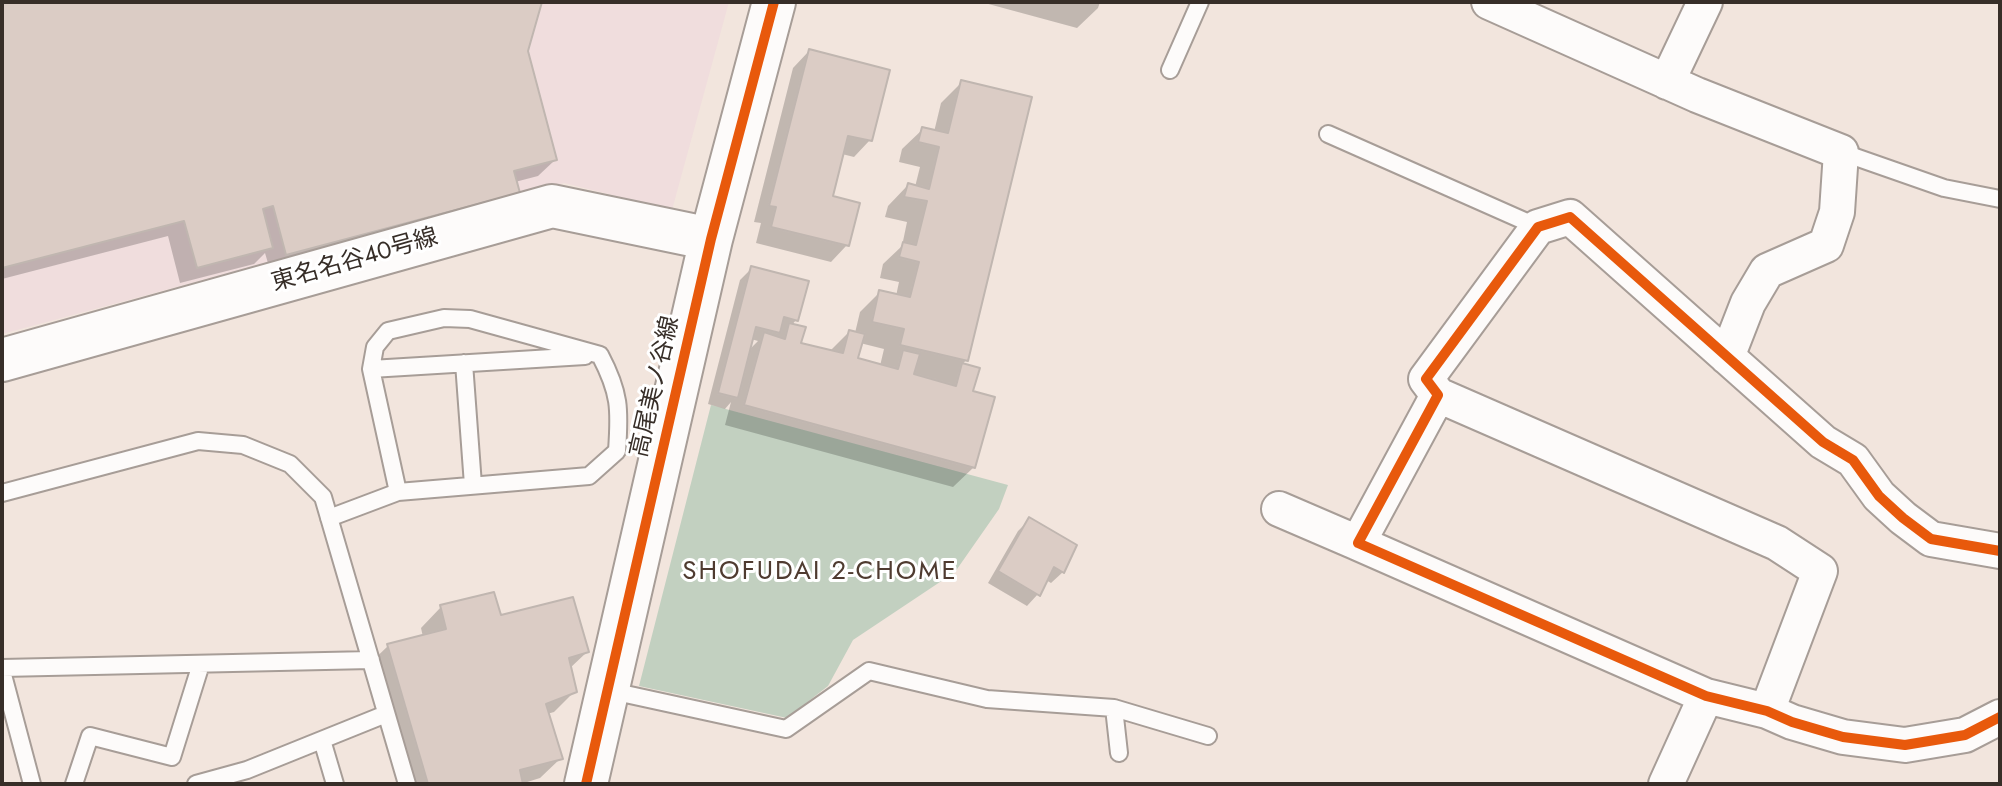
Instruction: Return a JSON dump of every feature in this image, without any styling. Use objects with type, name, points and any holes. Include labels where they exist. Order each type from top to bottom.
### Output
[{"type":"street","name":"高尾美ノ谷線","points":[[586,784],[711,239],[774,2]]},
{"type":"street","points":[[1489,2],[1667,82],[1841,152],[1837,212],[1826,245],[1767,271],[1748,303],[1727,357]]},
{"type":"street","points":[[1667,82],[1705,2]]},
{"type":"street","name":"東名名谷４０号線","points":[[2,360],[552,206],[711,239]]},
{"type":"street","points":[[1767,711],[1820,571],[1777,543],[1438,395],[1426,379],[1538,227],[1570,217],[1823,442],[1853,460],[1879,496],[1931,539],[2000,551]]},
{"type":"street","points":[[1358,543],[1438,395]]},
{"type":"street","points":[[1279,509],[1706,696],[1767,711],[1843,737],[1905,745],[1965,735],[2000,717]]},
{"type":"street","points":[[1666,784],[1706,696]]},
{"type":"lane","points":[[1170,70],[1200,2]]},
{"type":"lane","points":[[1328,134],[1538,227]]},
{"type":"lane","points":[[1841,152],[1944,188],[2000,199]]},
{"type":"lane","points":[[329,518],[398,492],[589,476],[617,451],[620,414],[613,381],[600,355],[470,319],[444,318],[388,331],[375,347],[371,369],[398,492]]},
{"type":"lane","points":[[371,369],[600,355]]},
{"type":"lane","points":[[464,363],[473,485]]},
{"type":"lane","points":[[2,493],[198,441],[243,445],[290,464],[323,497],[407,784]]},
{"type":"lane","points":[[32,784],[2,669],[371,660]]},
{"type":"lane","points":[[74,784],[90,736],[172,757],[201,664]]},
{"type":"lane","points":[[607,690],[786,729],[869,671],[987,699],[1114,708],[1208,736]]},
{"type":"lane","points":[[1114,708],[1119,753]]},
{"type":"lane","points":[[196,784],[247,770],[386,714]]},
{"type":"lane","points":[[322,740],[335,784]]},
{"type":"shaded area","points":[[2,2],[729,2],[672,210],[564,183],[2,334]]},
{"type":"green space","points":[[711,405],[1008,485],[999,509],[955,572],[853,640],[828,686],[787,718],[639,686]]},
{"type":"building","points":[[2,2],[542,2],[528,51],[557,160],[514,171],[520,193],[286,255],[273,206],[263,209],[273,248],[197,268],[184,221],[2,268]]},
{"type":"building","points":[[809,49],[890,70],[872,141],[848,136],[833,196],[860,203],[849,246],[771,227],[776,207],[769,206]]},
{"type":"building","points":[[961,80],[1032,97],[968,361],[900,345],[904,329],[872,322],[879,290],[910,297],[919,262],[899,257],[903,242],[916,245],[927,201],[904,197],[908,183],[929,189],[939,147],[918,142],[922,127],[948,133]]},
{"type":"building","points":[[751,266],[809,281],[798,321],[784,317],[780,333],[756,327],[738,398],[718,393]]},
{"type":"building","points":[[789,323],[806,327],[801,343],[843,353],[849,330],[865,334],[858,358],[898,369],[903,350],[920,354],[914,374],[956,386],[962,363],[980,368],[973,391],[995,397],[975,468],[744,405],[764,332],[785,339]]},
{"type":"building","points":[[1029,517],[1077,545],[1064,573],[1054,567],[1040,596],[998,571]]},
{"type":"building","points":[[494,592],[501,615],[573,597],[589,652],[569,658],[577,692],[546,704],[563,759],[520,770],[523,784],[428,784],[387,644],[446,629],[440,605]]},
{"type":"cycle path","points":[[586,784],[711,239],[774,2]]},
{"type":"cycle path","points":[[2000,551],[1931,539],[1903,518],[1879,496],[1853,460],[1823,442],[1570,217],[1538,227],[1426,379],[1438,395],[1358,543],[1706,696],[1767,711],[1843,737],[1905,745],[1965,735],[2000,717]]},
{"type":"district","name":"SHOFUDAI 2-CHOME","points":[[820,573]]}]
